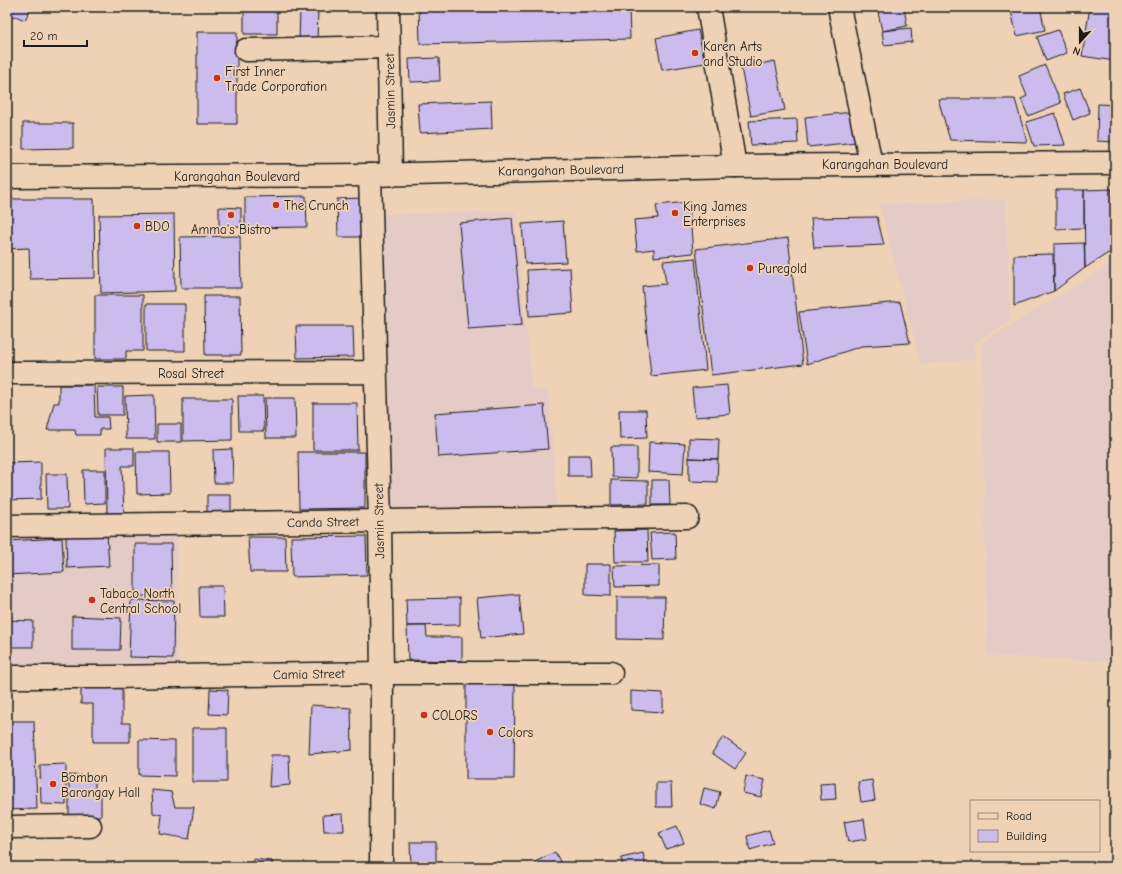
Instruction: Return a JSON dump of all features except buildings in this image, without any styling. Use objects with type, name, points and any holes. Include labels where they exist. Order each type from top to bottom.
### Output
[{"type":"street","name":"Jasmin Street","points":[[388,7],[391,174]]},
{"type":"street","points":[[708,7],[735,166]]},
{"type":"street","points":[[839,7],[871,164]]},
{"type":"street","points":[[246,50],[389,47]]},
{"type":"street","name":"Karangahan Boulevard","points":[[7,177],[370,175],[735,166],[1115,163]]},
{"type":"street","name":"Jasmin Street","points":[[370,175],[380,521],[382,673],[381,867]]},
{"type":"street","name":"Rosal Street","points":[[7,373],[375,372]]},
{"type":"street","name":"Canda Street","points":[[7,526],[687,517]]},
{"type":"street","name":"Camia Street","points":[[7,677],[382,673],[611,673]]},
{"type":"street","points":[[7,827],[90,826]]},
{"type":"shaded area","points":[[1006,200],[1010,321],[974,342],[975,359],[921,365],[879,204]]},
{"type":"shaded area","points":[[515,211],[532,389],[548,389],[557,505],[392,508],[383,214]]},
{"type":"shaded area","points":[[1115,261],[1115,662],[987,656],[982,343]]},
{"type":"shaded area","name":"Tabaco North Central School","points":[[177,527],[178,670],[7,670],[7,529]]},
{"type":"place","name":"Karen Arts and Studio","points":[[695,53]]},
{"type":"place","name":"First Inner Trade Corporation","points":[[217,78]]},
{"type":"place","name":"The Crunch","points":[[276,205]]},
{"type":"place","name":"King James Enterprises","points":[[675,213]]},
{"type":"place","name":"Amma's Bistro","points":[[231,215]]},
{"type":"place","name":"BDO","points":[[137,226]]},
{"type":"place","name":"Puregold","points":[[750,268]]},
{"type":"place","name":"Tabaco North Central School","points":[[92,600]]},
{"type":"place","name":"COLORS","points":[[424,715]]},
{"type":"place","name":"Colors","points":[[490,732]]},
{"type":"place","name":"Bombon Barangay Hall","points":[[53,784]]}]
